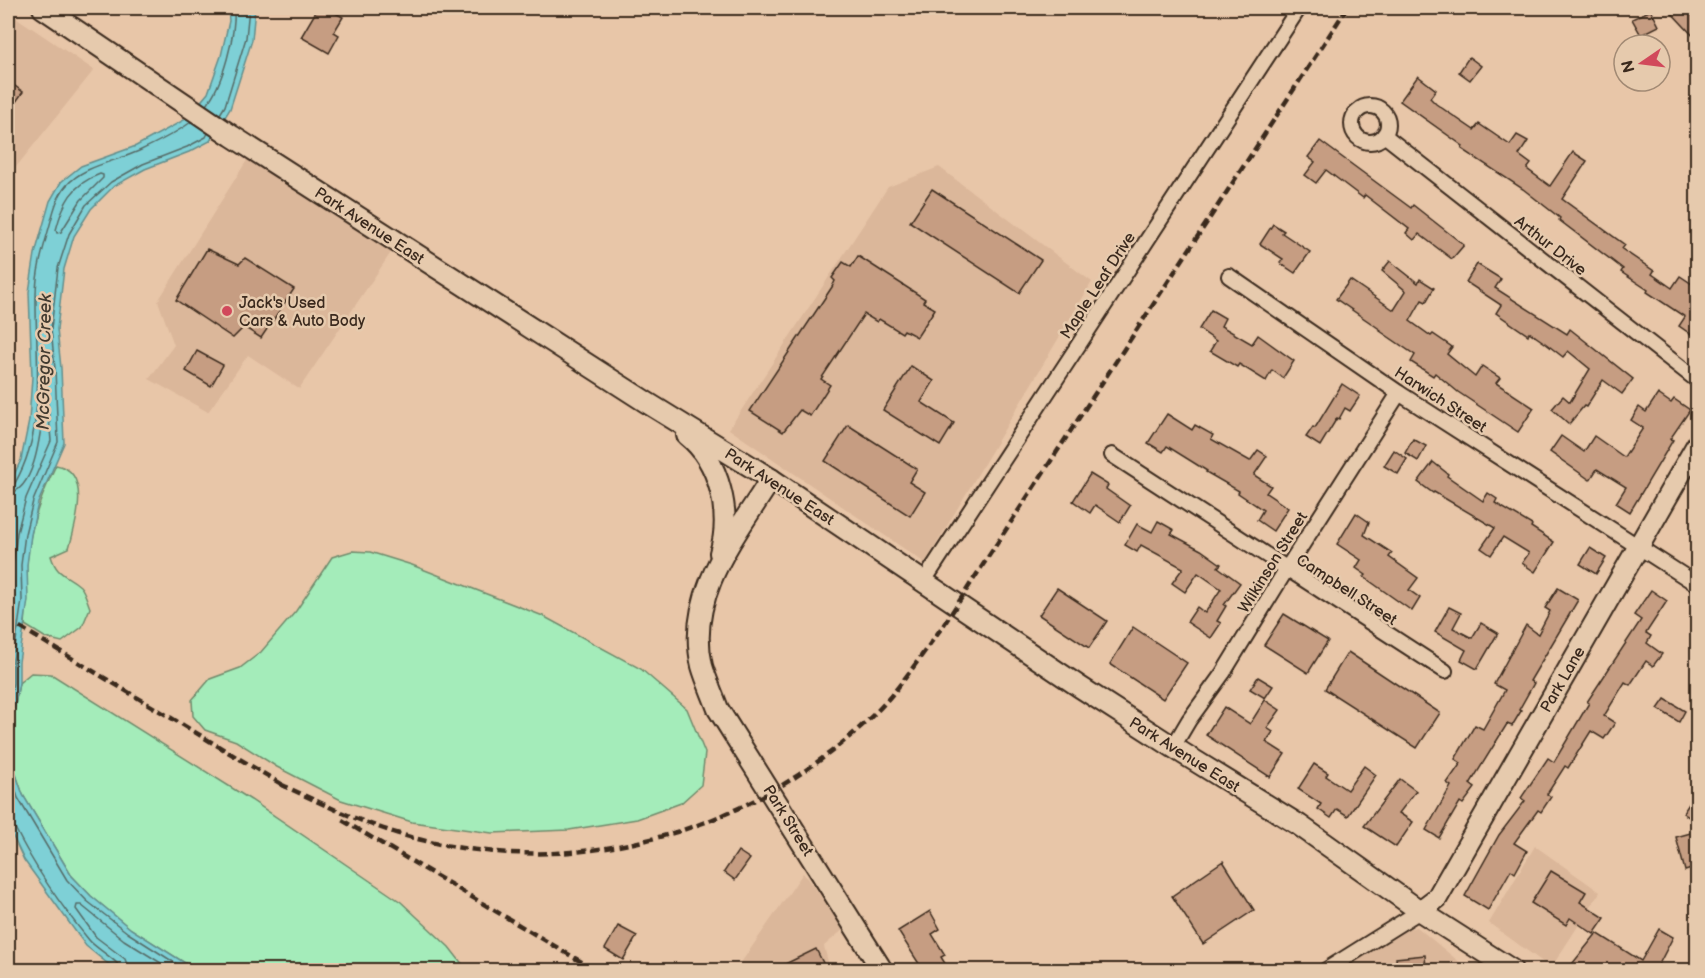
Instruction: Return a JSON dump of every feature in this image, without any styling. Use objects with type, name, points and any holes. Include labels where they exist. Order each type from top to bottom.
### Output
[{"type":"main road","name":"Park Avenue East","points":[[44,8],[232,136],[646,402],[771,479],[1173,747],[1299,825],[1420,911],[1512,970]]},
{"type":"main road","points":[[56,8],[108,50]]},
{"type":"main road","points":[[646,402],[697,443],[715,475],[725,514],[725,524],[724,539],[714,570]]},
{"type":"main road","name":"Park Lane","points":[[1420,911],[1437,898],[1698,443]]},
{"type":"main road","points":[[714,570],[771,479]]},
{"type":"main road","name":"Park Street","points":[[714,570],[701,614],[699,646],[702,667],[718,709],[882,970]]},
{"type":"street","name":"Maple Leaf Drive","points":[[924,580],[1299,8]]},
{"type":"street","name":"Arthur Drive","points":[[1384,135],[1698,381]]},
{"type":"street","name":"Harwich Street","points":[[1229,276],[1399,393],[1698,585]]},
{"type":"street","name":"Wilkinson Street","points":[[1173,747],[1189,720],[1223,673],[1399,393]]},
{"type":"street","name":"Campbell Street","points":[[1112,455],[1445,671]]},
{"type":"street","points":[[1326,970],[1420,911]]},
{"type":"shaded area","points":[[8,12],[94,70],[8,177]]},
{"type":"shaded area","points":[[249,157],[392,251],[299,389],[248,355],[208,412],[149,379],[174,345],[158,301]]},
{"type":"shaded area","points":[[939,167],[1092,282],[925,563],[729,429],[888,187]]},
{"type":"shaded area","points":[[1535,846],[1600,892],[1551,968],[1489,923]]},
{"type":"shaded area","points":[[803,873],[845,928],[824,946],[830,970],[736,970]]},
{"type":"shaded area","points":[[1417,927],[1469,970],[1342,970],[1407,929]]},
{"type":"green space","points":[[56,465],[67,469],[74,477],[79,500],[69,548],[51,556],[59,571],[82,588],[90,608],[82,627],[62,642],[46,638],[25,625],[28,549],[33,524]]},
{"type":"green space","points":[[352,551],[370,552],[412,565],[543,616],[641,669],[687,709],[705,753],[701,785],[681,803],[637,819],[569,830],[492,833],[412,822],[341,800],[277,767],[236,741],[205,730],[193,716],[192,700],[210,679],[240,668],[261,652],[296,611],[332,557]]},
{"type":"green space","points":[[31,673],[51,674],[251,800],[401,902],[449,947],[467,970],[196,970],[131,929],[91,896],[71,875],[23,795],[10,757],[12,721],[19,683]]},
{"type":"water","name":"McGregor Creek","points":[[228,8],[255,8],[252,40],[230,109],[210,141],[145,169],[114,186],[91,209],[74,236],[64,269],[57,329],[64,443],[38,503],[27,565],[28,600],[19,662],[19,683],[12,721],[10,757],[23,795],[71,875],[91,896],[131,929],[196,970],[120,970],[86,946],[24,860],[8,826],[8,487],[21,460],[29,421],[32,377],[29,292],[35,254],[50,201],[61,182],[81,166],[136,146],[186,119],[208,93],[221,56],[229,21]]},
{"type":"building","points":[[318,8],[326,8],[343,17],[334,32],[339,35],[329,53],[301,37]]},
{"type":"building","points":[[1667,8],[1698,8],[1698,41]]},
{"type":"building","points":[[1651,10],[1659,26],[1640,33],[1632,19]]},
{"type":"building","points":[[1469,57],[1481,66],[1470,80],[1459,72]]},
{"type":"building","points":[[1418,76],[1436,90],[1430,98],[1436,104],[1474,130],[1479,124],[1510,145],[1517,135],[1528,141],[1519,155],[1531,164],[1527,169],[1550,186],[1573,152],[1587,161],[1562,199],[1625,245],[1622,249],[1654,271],[1652,274],[1672,288],[1680,276],[1698,288],[1698,339],[1679,326],[1685,317],[1621,272],[1623,269],[1523,189],[1462,149],[1463,146],[1400,101]]},
{"type":"building","points":[[8,81],[23,92],[8,113]]},
{"type":"building","points":[[1320,141],[1411,208],[1413,205],[1464,245],[1452,259],[1419,234],[1414,240],[1406,233],[1409,229],[1365,195],[1363,198],[1326,170],[1316,183],[1305,175],[1315,162],[1308,157]]},
{"type":"building","points":[[932,189],[1041,260],[1019,293],[910,222]]},
{"type":"building","points":[[1273,224],[1310,252],[1295,273],[1280,263],[1283,259],[1260,244]]},
{"type":"building","points":[[207,249],[239,264],[245,258],[294,289],[261,338],[244,327],[233,338],[176,300]]},
{"type":"building","points":[[858,256],[925,299],[923,302],[935,309],[917,337],[904,330],[902,333],[879,319],[877,322],[864,314],[821,379],[830,385],[810,416],[800,410],[783,432],[750,411],[832,287],[835,281],[832,278],[843,262],[851,267]]},
{"type":"building","points":[[1390,261],[1418,283],[1420,279],[1434,288],[1426,302],[1422,300],[1410,321],[1452,347],[1447,354],[1475,377],[1482,366],[1500,378],[1496,383],[1534,408],[1518,432],[1458,392],[1435,373],[1433,376],[1411,362],[1415,355],[1336,299],[1350,280],[1394,310],[1406,291],[1382,271]]},
{"type":"building","points":[[1477,264],[1501,279],[1495,288],[1567,334],[1570,329],[1633,379],[1622,394],[1603,380],[1586,407],[1584,406],[1569,424],[1552,409],[1563,396],[1570,402],[1590,369],[1568,351],[1563,357],[1529,332],[1528,335],[1496,313],[1501,305],[1466,282]]},
{"type":"building","points":[[1211,310],[1225,318],[1221,326],[1252,344],[1258,335],[1294,361],[1283,378],[1272,370],[1266,381],[1239,364],[1237,367],[1210,351],[1216,341],[1199,329]]},
{"type":"building","points":[[197,351],[223,365],[211,386],[186,371]]},
{"type":"building","points":[[911,366],[934,381],[921,402],[954,423],[940,446],[883,410]]},
{"type":"building","points":[[1342,384],[1360,396],[1350,411],[1345,408],[1339,419],[1337,418],[1320,446],[1306,437],[1313,427],[1315,428]]},
{"type":"building","points":[[1658,394],[1671,403],[1674,399],[1690,410],[1670,439],[1673,440],[1630,512],[1616,503],[1626,487],[1597,469],[1590,480],[1550,452],[1561,436],[1584,452],[1594,436],[1624,457],[1643,428],[1631,420],[1639,407],[1646,412]]},
{"type":"building","points":[[1167,414],[1192,430],[1195,425],[1213,435],[1211,439],[1250,461],[1258,450],[1267,456],[1254,475],[1271,486],[1266,493],[1288,508],[1273,531],[1257,520],[1263,510],[1238,493],[1239,491],[1167,446],[1163,452],[1148,443]]},
{"type":"building","points":[[848,425],[917,469],[909,482],[925,492],[910,516],[825,461]]},
{"type":"building","points":[[1413,439],[1426,446],[1418,461],[1405,453]]},
{"type":"building","points":[[1394,450],[1407,459],[1398,474],[1384,466]]},
{"type":"building","points":[[1433,462],[1448,474],[1447,476],[1483,501],[1488,493],[1497,499],[1495,503],[1532,525],[1531,527],[1554,542],[1535,572],[1522,563],[1529,553],[1503,537],[1491,555],[1481,548],[1495,528],[1418,482]]},
{"type":"building","points":[[1090,474],[1108,485],[1106,489],[1130,506],[1120,522],[1095,505],[1090,513],[1073,501]]},
{"type":"building","points":[[1356,513],[1369,522],[1364,535],[1392,553],[1389,557],[1418,578],[1409,590],[1420,598],[1412,611],[1364,577],[1366,575],[1356,568],[1361,560],[1337,544]]},
{"type":"building","points":[[1158,521],[1174,530],[1171,534],[1221,564],[1218,567],[1240,583],[1224,605],[1226,606],[1217,621],[1221,623],[1211,638],[1187,622],[1197,607],[1205,613],[1221,589],[1198,573],[1185,592],[1172,583],[1183,568],[1141,545],[1137,552],[1125,545],[1137,524],[1152,532]]},
{"type":"building","points":[[1590,548],[1606,558],[1596,574],[1580,564]]},
{"type":"building","points":[[1057,588],[1107,621],[1089,648],[1039,615]]},
{"type":"building","points":[[1558,588],[1578,600],[1530,681],[1534,683],[1519,710],[1521,711],[1512,726],[1507,724],[1470,784],[1475,788],[1463,804],[1460,802],[1439,838],[1426,830],[1451,786],[1447,783],[1461,763],[1455,759],[1475,725],[1483,729],[1505,690],[1494,684],[1526,625],[1538,634],[1550,611],[1545,608]]},
{"type":"building","points":[[1651,590],[1667,601],[1646,633],[1651,636],[1647,643],[1662,654],[1653,666],[1646,661],[1630,685],[1625,682],[1604,716],[1615,723],[1604,739],[1591,731],[1568,768],[1565,766],[1547,794],[1551,797],[1541,812],[1538,810],[1514,843],[1527,851],[1515,873],[1511,870],[1488,910],[1465,896],[1499,835],[1525,801],[1521,798],[1548,758],[1554,762],[1589,703],[1587,702],[1641,620],[1634,615]]},
{"type":"building","points":[[1449,607],[1461,613],[1453,628],[1472,638],[1481,623],[1498,633],[1477,669],[1461,660],[1466,650],[1435,632]]},
{"type":"building","points":[[1284,614],[1328,641],[1308,673],[1264,645]]},
{"type":"building","points":[[1133,627],[1187,663],[1163,699],[1110,664]]},
{"type":"building","points":[[1348,652],[1440,713],[1417,748],[1325,689]]},
{"type":"building","points":[[1258,677],[1273,686],[1265,698],[1250,689]]},
{"type":"building","points":[[1665,699],[1685,711],[1679,722],[1658,709]]},
{"type":"building","points":[[1265,700],[1280,710],[1267,728],[1273,732],[1266,742],[1285,754],[1270,777],[1206,735],[1224,707],[1250,724]]},
{"type":"building","points":[[1314,764],[1328,773],[1326,776],[1347,790],[1364,766],[1376,775],[1348,816],[1337,809],[1331,818],[1318,809],[1321,804],[1298,789]]},
{"type":"building","points":[[1400,779],[1416,791],[1399,813],[1413,822],[1396,847],[1364,826]]},
{"type":"building","points":[[1698,790],[1698,823],[1683,813]]},
{"type":"building","points":[[1698,831],[1698,867],[1685,871],[1676,837]]},
{"type":"building","points":[[738,851],[750,859],[735,880],[724,872]]},
{"type":"building","points":[[1223,861],[1254,910],[1203,944],[1172,896]]},
{"type":"building","points":[[1551,871],[1586,892],[1580,902],[1605,918],[1594,934],[1570,918],[1566,925],[1531,903]]},
{"type":"building","points":[[930,911],[940,929],[932,934],[945,955],[941,957],[949,970],[923,970],[898,931]]},
{"type":"building","points":[[618,926],[637,936],[623,960],[605,949]]},
{"type":"building","points":[[1659,929],[1673,937],[1656,970],[1580,970],[1572,964],[1597,933],[1641,961]]},
{"type":"building","points":[[816,949],[824,965],[814,970],[773,970]]},
{"type":"building","points":[[1425,955],[1426,970],[1397,970],[1396,958]]},
{"type":"railway","points":[[280,784],[360,820],[410,837],[472,849],[533,853],[595,850],[655,838],[714,819],[769,793],[821,759],[880,709],[943,626],[1347,8]]},
{"type":"railway","points":[[8,620],[288,788]]},
{"type":"railway","points":[[342,820],[595,970]]},
{"type":"place","name":"Jack's Used Cars & Auto Body","points":[[227,311]]}]
